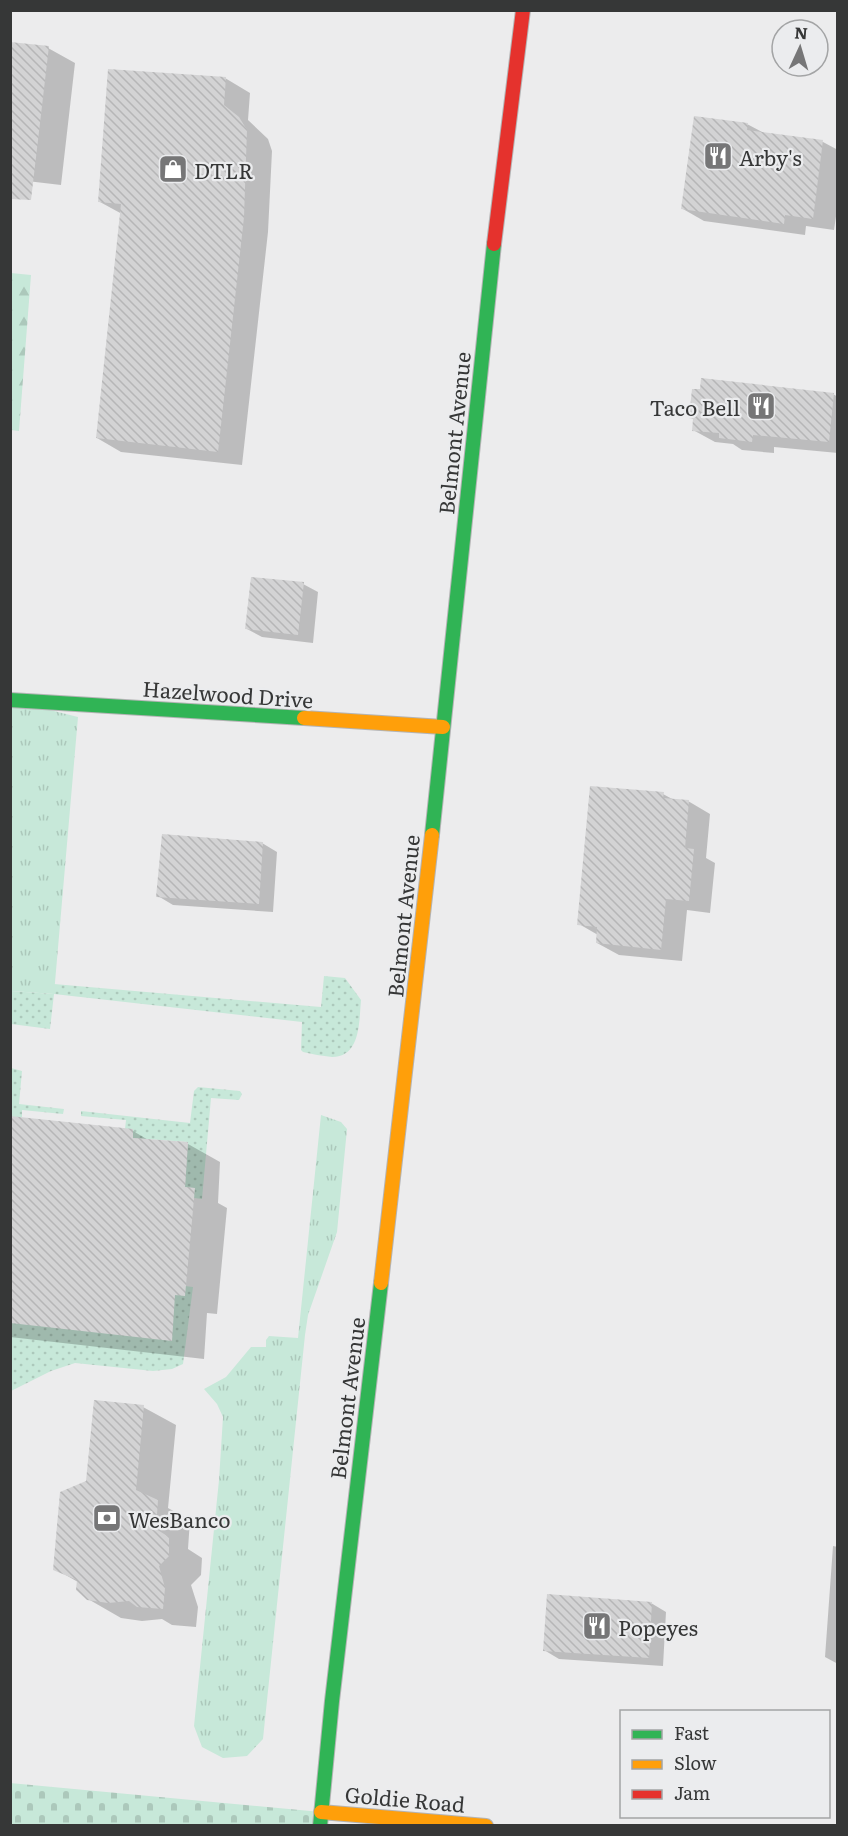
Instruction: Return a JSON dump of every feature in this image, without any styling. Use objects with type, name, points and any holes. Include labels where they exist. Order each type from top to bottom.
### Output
[{"type":"main road","name":"Belmont Avenue","points":[[321,1819],[333,1689],[408,1042],[417,982],[501,177],[523,10]]},
{"type":"main road","name":"Hazelwood Drive","points":[[10,700],[443,727]]},
{"type":"main road","name":"Goldie Road","points":[[321,1819],[486,1826]]},
{"type":"green space","points":[[11,273],[31,275],[19,431],[11,430]]},
{"type":"green space","points":[[10,700],[78,717],[54,994],[11,991]]},
{"type":"green space","points":[[324,976],[345,978],[361,1000],[359,1027],[353,1045],[341,1055],[332,1057],[301,1050],[302,1022],[54,994],[50,1029],[11,1024],[11,991],[53,994],[54,984],[321,1007]]},
{"type":"green space","points":[[11,1068],[22,1071],[19,1104],[64,1109],[63,1114],[22,1110],[22,1117],[11,1123]]},
{"type":"green space","points":[[198,1087],[240,1091],[242,1094],[239,1100],[211,1098],[202,1199],[194,1198],[194,1188],[185,1187],[188,1142],[133,1138],[125,1129],[126,1120],[81,1116],[81,1111],[190,1123],[194,1091]]},
{"type":"green space","points":[[321,1115],[341,1122],[347,1129],[337,1232],[308,1315],[305,1335],[263,1739],[247,1756],[223,1758],[202,1747],[194,1726],[219,1480],[223,1417],[217,1404],[204,1389],[226,1377],[251,1347],[266,1347],[266,1340],[269,1336],[298,1338]]},
{"type":"green space","points":[[185,1286],[193,1287],[183,1364],[172,1369],[153,1371],[75,1363],[51,1371],[11,1391],[11,1323],[175,1295]]},
{"type":"green space","points":[[10,1783],[321,1812],[320,1825],[11,1825]]},
{"type":"building","points":[[10,42],[49,46],[31,200],[10,199]]},
{"type":"building","points":[[108,69],[226,77],[224,105],[239,117],[247,130],[244,217],[218,452],[96,438],[121,204],[98,202]]},
{"type":"building","points":[[694,116],[748,123],[747,130],[823,140],[813,219],[785,215],[784,224],[681,209]]},
{"type":"building","name":"Taco Bell","points":[[701,378],[834,393],[829,442],[753,435],[752,442],[719,438],[719,433],[692,431],[693,419],[689,418],[692,389],[700,389]]},
{"type":"building","points":[[251,577],[304,582],[298,635],[245,629]]},
{"type":"building","points":[[590,786],[664,792],[663,798],[689,800],[685,848],[694,849],[689,901],[666,899],[661,950],[596,943],[597,927],[577,925]]},
{"type":"building","points":[[162,834],[263,842],[259,904],[156,897]]},
{"type":"building","points":[[10,1116],[133,1129],[133,1138],[188,1142],[185,1187],[195,1188],[185,1296],[175,1295],[172,1341],[10,1323]]},
{"type":"building","name":"WesBanco","points":[[94,1400],[144,1405],[136,1490],[158,1500],[156,1529],[169,1537],[169,1556],[159,1566],[165,1588],[163,1609],[137,1607],[129,1601],[108,1603],[87,1600],[76,1590],[77,1580],[53,1570],[60,1492],[86,1481]]},
{"type":"building","name":"Popeyes","points":[[547,1594],[652,1602],[649,1658],[543,1651]]},
{"type":"traffic: fast","points":[[432,835],[494,244]]},
{"type":"traffic: fast","points":[[10,700],[304,718]]},
{"type":"traffic: fast","points":[[320,1826],[332,1701],[381,1283]]},
{"type":"traffic: slow","points":[[304,718],[443,727]]},
{"type":"traffic: slow","points":[[381,1283],[432,835]]},
{"type":"traffic: slow","points":[[321,1812],[486,1826]]},
{"type":"traffic: jam","points":[[494,244],[523,10]]},
{"type":"place","name":"Arby's","points":[[718,156]]},
{"type":"place","name":"DTLR","points":[[173,169]]},
{"type":"place","name":"Taco Bell","points":[[761,406]]},
{"type":"place","name":"WesBanco","points":[[107,1518]]},
{"type":"place","name":"Popeyes","points":[[597,1626]]}]
